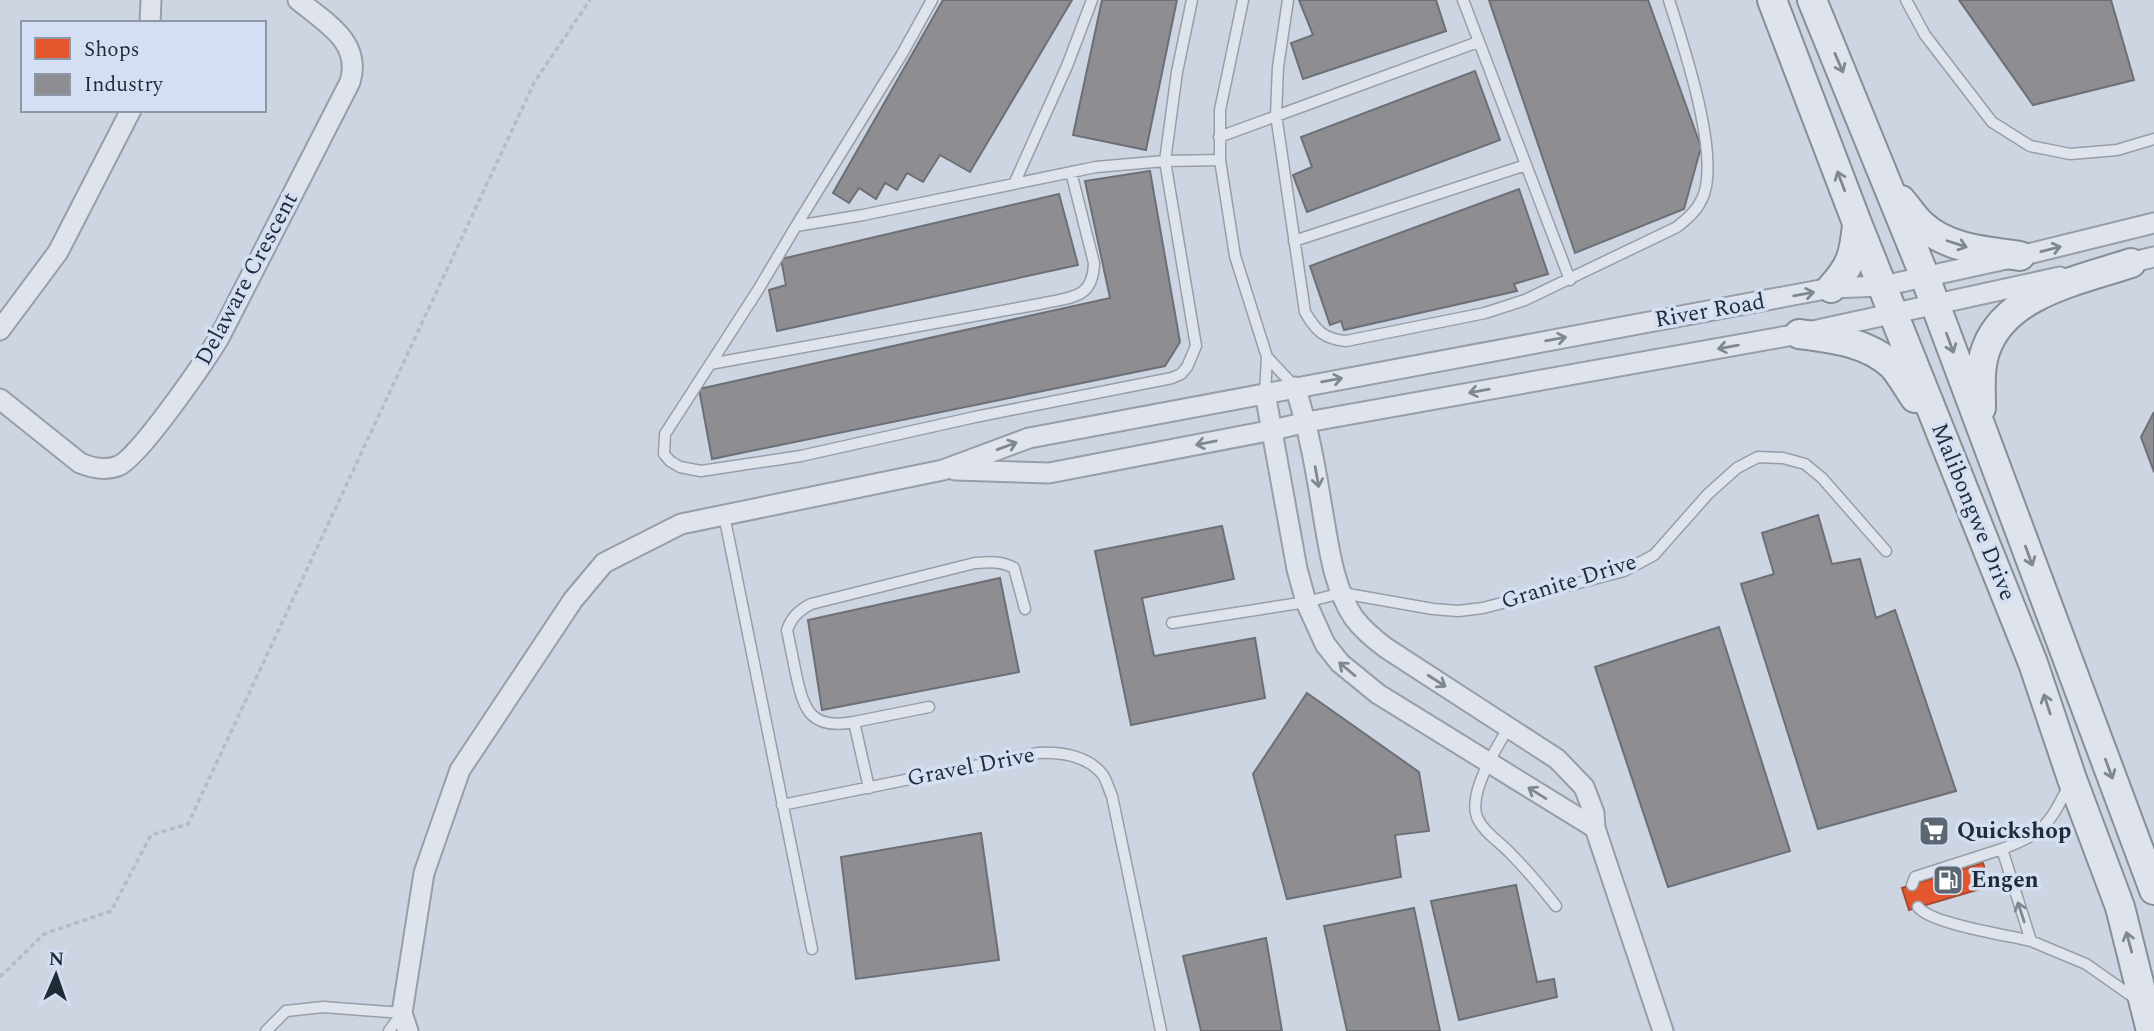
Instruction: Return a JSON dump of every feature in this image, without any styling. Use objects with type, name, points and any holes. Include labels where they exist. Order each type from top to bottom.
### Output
[{"type":"main road","name":"Malibongwe Drive","points":[[1772,0],[1857,223],[2034,663],[2072,779],[2120,907],[2149,1020]]},
{"type":"main road","name":"Malibongwe Drive","points":[[1812,0],[1930,290],[2154,890]]},
{"type":"main road","points":[[1889,184],[1922,225],[1940,238],[1975,249],[2020,256]]},
{"type":"main road","points":[[1831,288],[1849,268],[1855,251],[1857,223]]},
{"type":"main road","points":[[1982,430],[1982,369],[1986,349],[2011,313],[2031,297],[2142,260]]},
{"type":"main road","points":[[1799,334],[1831,338],[1866,348],[1882,357],[1895,368],[1948,447]]},
{"type":"street","points":[[150,0],[150,21]]},
{"type":"street","name":"Delaware Crescent","points":[[0,399],[80,463],[90,467],[107,468],[124,463],[131,456],[194,378],[219,338],[351,82],[354,59],[346,42],[298,0]]},
{"type":"street","points":[[0,330],[66,239],[130,112]]},
{"type":"street","name":"River Road","points":[[943,470],[1049,473],[1307,422],[1799,334],[1893,313],[1930,290],[2020,256],[2154,223]]},
{"type":"street","name":"River Road","points":[[943,470],[1029,438],[1831,288],[1883,286],[1930,290],[2142,260]]},
{"type":"street","points":[[1295,387],[1307,422],[1331,559],[1353,616],[1367,633],[1386,648],[1557,759],[1584,787],[1594,813],[1595,828],[1663,1031]]},
{"type":"street","points":[[1265,393],[1297,569],[1306,602],[1325,644],[1339,663],[1378,694],[1595,828]]},
{"type":"street","points":[[405,1022],[424,873],[460,769],[573,600],[604,563],[681,524],[943,470]]},
{"type":"lane","points":[[932,0],[758,290],[665,434],[664,454],[680,467],[701,471],[801,456],[975,417],[1172,378],[1181,373],[1196,346],[1165,161],[1177,72],[1192,0]]},
{"type":"lane","points":[[1014,184],[1093,0]]},
{"type":"lane","points":[[1243,0],[1220,110],[1220,160],[1235,256],[1267,357],[1265,393]]},
{"type":"lane","points":[[1288,0],[1278,67],[1276,115],[1305,312],[1316,331],[1330,339],[1346,341],[1485,313],[1525,300],[1677,227],[1692,215],[1703,198],[1708,175],[1702,122],[1669,0]]},
{"type":"lane","points":[[1463,0],[1570,280]]},
{"type":"lane","points":[[1906,0],[1925,35],[1992,122],[2030,146],[2070,154],[2117,150],[2154,139]]},
{"type":"lane","points":[[1219,137],[1478,42]]},
{"type":"lane","points":[[796,226],[863,215],[1096,167],[1165,161],[1220,160]]},
{"type":"lane","points":[[1294,241],[1526,165]]},
{"type":"lane","points":[[710,364],[1040,304],[1084,292],[1093,278],[1094,263],[1071,172]]},
{"type":"lane","points":[[1267,357],[1295,387]]},
{"type":"lane","name":"Granite Drive","points":[[1172,623],[1306,602],[1342,593],[1458,611],[1483,608],[1623,571],[1654,555],[1708,494],[1737,468],[1758,457],[1783,458],[1805,464],[1822,478],[1886,551]]},
{"type":"lane","points":[[724,515],[812,949]]},
{"type":"lane","points":[[929,707],[854,722],[824,723],[810,714],[802,703],[787,630],[792,619],[799,610],[811,604],[975,563],[993,562],[1014,568],[1025,609]]},
{"type":"lane","points":[[854,722],[869,788]]},
{"type":"lane","points":[[1509,727],[1488,762],[1481,780],[1476,816],[1556,906]]},
{"type":"lane","name":"Gravel Drive","points":[[782,805],[1038,753],[1066,754],[1091,765],[1103,775],[1112,796],[1161,1031]]},
{"type":"lane","points":[[1912,885],[1915,877],[2031,838],[2054,816],[2072,779]]},
{"type":"lane","points":[[2002,849],[2031,941]]},
{"type":"lane","points":[[1918,907],[1923,914],[1938,920],[2031,941],[2086,964],[2112,980],[2149,1020]]},
{"type":"lane","points":[[266,1031],[286,1011],[323,1007],[405,1022]]},
{"type":"lane","points":[[389,1031],[405,1022]]},
{"type":"path","points":[[0,977],[44,933],[111,911],[151,835],[188,824],[535,81],[590,0]]},
{"type":"building: Shops","points":[[1983,863],[1990,886],[1909,910],[1902,888]]},
{"type":"building: Industry","points":[[943,0],[1072,0],[970,172],[940,155],[923,182],[907,173],[897,190],[885,183],[876,199],[859,188],[849,203],[833,193]]},
{"type":"building: Industry","points":[[1102,0],[1177,0],[1146,150],[1073,135]]},
{"type":"building: Industry","points":[[1299,0],[1436,0],[1446,31],[1303,79],[1291,43],[1313,35]]},
{"type":"building: Industry","points":[[1489,0],[1648,0],[1701,147],[1684,209],[1575,253]]},
{"type":"building: Industry","points":[[1959,0],[2111,0],[2134,80],[2033,105]]},
{"type":"building: Industry","points":[[1475,71],[1500,140],[1307,212],[1293,175],[1312,167],[1301,137]]},
{"type":"building: Industry","points":[[1150,171],[1180,342],[1165,366],[712,459],[699,389],[1110,298],[1085,181]]},
{"type":"building: Industry","points":[[1519,189],[1548,274],[1514,284],[1517,291],[1344,330],[1341,321],[1330,325],[1310,266]]},
{"type":"building: Industry","points":[[1059,194],[1078,265],[777,331],[769,290],[786,285],[781,259]]},
{"type":"building: Industry","points":[[2154,412],[2154,472],[2141,437]]},
{"type":"building: Industry","points":[[1818,515],[1832,564],[1860,559],[1876,618],[1895,610],[1956,791],[1818,829],[1741,584],[1774,574],[1762,533]]},
{"type":"building: Industry","points":[[1222,526],[1234,579],[1142,598],[1154,656],[1255,638],[1265,698],[1131,725],[1095,551]]},
{"type":"building: Industry","points":[[1000,578],[1019,672],[822,710],[808,620]]},
{"type":"building: Industry","points":[[1719,627],[1790,851],[1668,887],[1595,667]]},
{"type":"building: Industry","points":[[1307,693],[1419,772],[1429,831],[1395,835],[1401,877],[1287,899],[1253,774]]},
{"type":"building: Industry","points":[[981,833],[999,960],[856,979],[841,857]]},
{"type":"building: Industry","points":[[1516,885],[1537,982],[1554,979],[1557,997],[1459,1020],[1431,901]]},
{"type":"building: Industry","points":[[1414,908],[1440,1031],[1347,1031],[1324,926]]},
{"type":"building: Industry","points":[[1266,938],[1282,1031],[1201,1031],[1183,956]]},
{"type":"place","name":"Quickshop","points":[[1934,831]]},
{"type":"place","name":"Engen","points":[[1948,880]]}]
